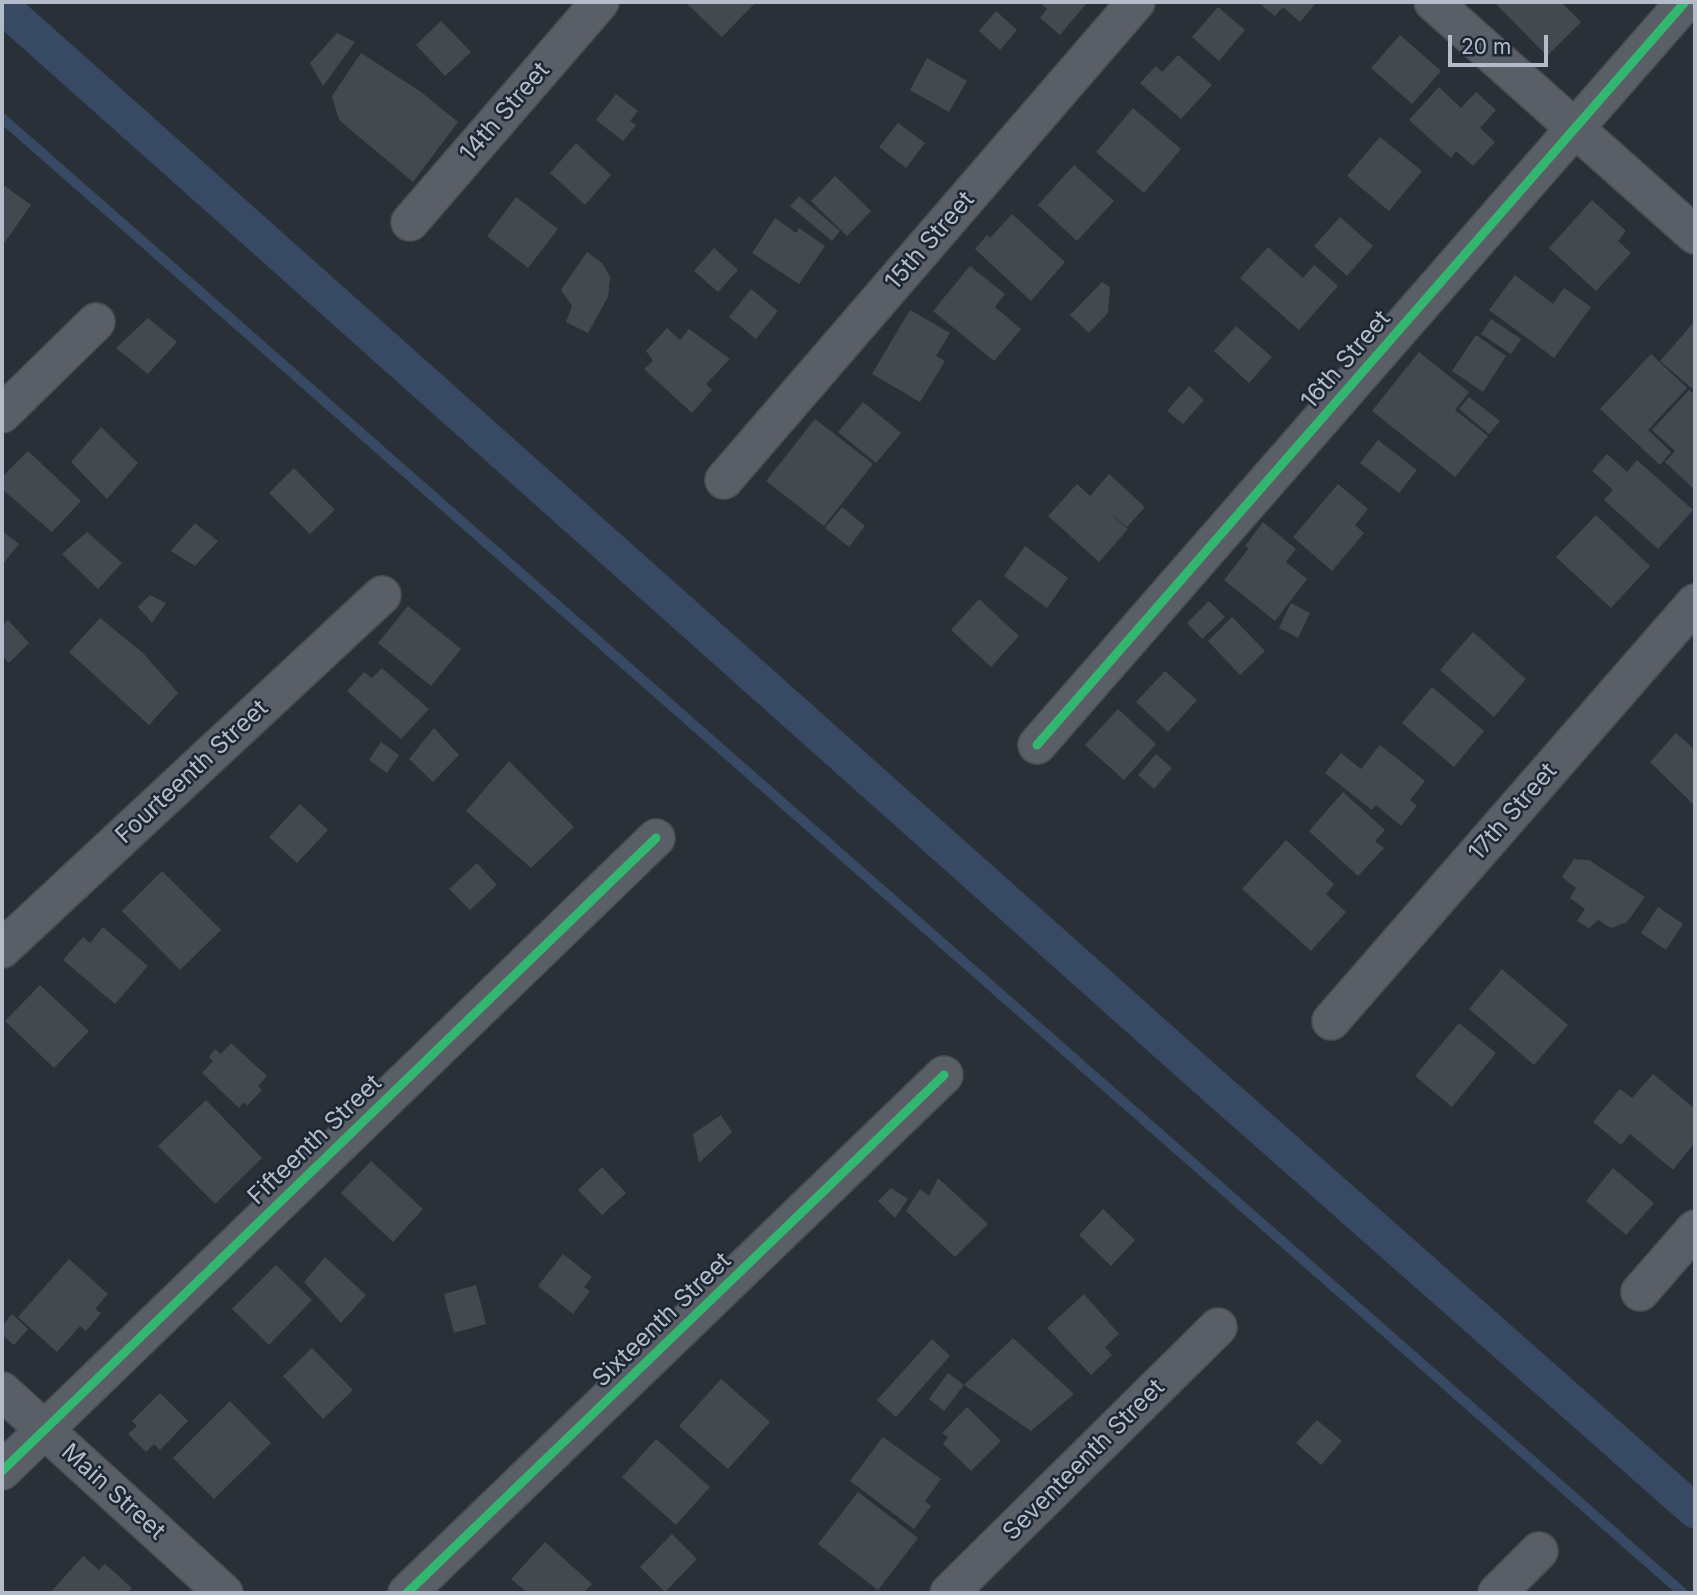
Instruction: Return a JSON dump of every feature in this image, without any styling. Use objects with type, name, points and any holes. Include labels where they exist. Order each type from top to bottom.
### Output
[{"type":"street","name":"14th Street","points":[[410,222],[600,2]]},
{"type":"street","name":"15th Street","points":[[724,480],[1136,2]]},
{"type":"street","points":[[1433,2],[1695,235]]},
{"type":"street","name":"16th Street","points":[[1037,745],[1685,2]]},
{"type":"street","points":[[2,414],[96,322]]},
{"type":"street","name":"Fourteenth Street","points":[[2,949],[382,595]]},
{"type":"street","name":"17th Street","points":[[1331,1021],[1695,603]]},
{"type":"street","name":"Fifteenth Street","points":[[2,1471],[656,838]]},
{"type":"street","name":"Sixteenth Street","points":[[407,1593],[944,1075]]},
{"type":"street","points":[[1640,1292],[1695,1228]]},
{"type":"street","name":"Seventeenth Street","points":[[949,1593],[1218,1327]]},
{"type":"street","name":"Main Street","points":[[2,1391],[224,1593]]},
{"type":"street","points":[[1497,1593],[1539,1551]]},
{"type":"building","points":[[685,2],[756,2],[722,37]]},
{"type":"building","points":[[1039,2],[1086,4],[1060,35],[1040,18],[1047,9]]},
{"type":"building","points":[[1258,2],[1317,2],[1300,22],[1283,7],[1275,16]]},
{"type":"building","points":[[1500,2],[1561,2],[1581,22],[1547,56],[1497,5]]},
{"type":"building","points":[[1218,7],[1245,30],[1219,61],[1192,37]]},
{"type":"building","points":[[996,11],[1017,30],[1000,50],[979,31]]},
{"type":"building","points":[[441,21],[471,52],[445,76],[416,45]]},
{"type":"building","points":[[337,33],[355,42],[323,86],[310,63]]},
{"type":"building","points":[[1400,35],[1441,71],[1412,104],[1371,68]]},
{"type":"building","points":[[361,53],[421,92],[458,122],[413,182],[339,120],[332,96]]},
{"type":"building","points":[[1178,55],[1212,85],[1181,119],[1140,83],[1156,66],[1162,72]]},
{"type":"building","points":[[927,58],[967,81],[949,112],[910,90]]},
{"type":"building","points":[[1439,87],[1461,108],[1476,92],[1496,110],[1480,128],[1495,142],[1473,166],[1456,151],[1451,158],[1409,120]]},
{"type":"building","points":[[616,94],[638,111],[630,121],[636,125],[623,141],[596,120]]},
{"type":"building","points":[[1133,108],[1181,149],[1144,193],[1096,152]]},
{"type":"building","points":[[898,123],[925,143],[906,168],[879,147]]},
{"type":"building","points":[[1380,137],[1422,171],[1389,211],[1347,176]]},
{"type":"building","points":[[576,143],[611,175],[585,205],[550,173]]},
{"type":"building","points":[[1074,165],[1114,201],[1077,241],[1038,205]]},
{"type":"building","points":[[835,176],[871,211],[847,236],[811,201]]},
{"type":"building","points":[[2,184],[31,205],[2,246]]},
{"type":"building","points":[[799,196],[840,231],[832,241],[790,206]]},
{"type":"building","points":[[516,197],[558,229],[528,268],[487,236]]},
{"type":"building","points":[[1592,200],[1626,231],[1618,241],[1631,253],[1596,291],[1549,248]]},
{"type":"building","points":[[1012,214],[1065,262],[1031,301],[975,249],[987,235],[990,238]]},
{"type":"building","points":[[1340,217],[1373,246],[1347,276],[1314,246]]},
{"type":"building","points":[[775,218],[796,233],[799,228],[825,246],[799,284],[752,253]]},
{"type":"building","points":[[1268,247],[1303,278],[1314,265],[1338,286],[1299,330],[1240,278]]},
{"type":"building","points":[[714,248],[738,270],[718,292],[694,271]]},
{"type":"building","points":[[587,252],[602,263],[610,277],[608,297],[588,333],[566,322],[572,306],[561,290]]},
{"type":"building","points":[[970,266],[1005,294],[995,307],[1021,329],[994,361],[933,311]]},
{"type":"building","points":[[1515,275],[1553,304],[1564,288],[1591,307],[1554,358],[1489,310]]},
{"type":"building","points":[[1102,282],[1110,287],[1108,313],[1089,333],[1070,315]]},
{"type":"building","points":[[751,289],[778,311],[756,339],[729,317]]},
{"type":"building","points":[[910,310],[950,333],[936,356],[945,361],[920,402],[872,374]]},
{"type":"building","points":[[148,318],[177,342],[148,374],[116,348]]},
{"type":"building","points":[[1491,319],[1521,339],[1511,354],[1481,334]]},
{"type":"building","points":[[1695,321],[1695,391],[1660,361]]},
{"type":"building","points":[[1236,326],[1272,357],[1249,383],[1214,351]]},
{"type":"building","points":[[667,328],[680,340],[689,329],[730,359],[706,384],[712,390],[692,413],[644,369],[653,361],[646,351]]},
{"type":"building","points":[[1476,335],[1506,356],[1483,392],[1452,371]]},
{"type":"building","points":[[1419,352],[1469,392],[1455,410],[1488,436],[1455,477],[1372,411]]},
{"type":"building","points":[[1651,354],[1687,388],[1648,430],[1671,452],[1660,465],[1600,409]]},
{"type":"building","points":[[1189,386],[1204,400],[1183,424],[1167,411]]},
{"type":"building","points":[[1689,390],[1695,395],[1695,490],[1665,462],[1675,451],[1652,430]]},
{"type":"building","points":[[1469,397],[1500,421],[1489,434],[1459,409]]},
{"type":"building","points":[[863,402],[901,433],[876,463],[838,432]]},
{"type":"building","points":[[815,419],[873,464],[824,526],[766,481]]},
{"type":"building","points":[[101,427],[138,463],[107,499],[71,462]]},
{"type":"building","points":[[1378,440],[1417,470],[1399,493],[1360,463]]},
{"type":"building","points":[[28,451],[81,501],[52,532],[2,489],[2,477]]},
{"type":"building","points":[[1607,454],[1627,472],[1637,460],[1693,510],[1658,549],[1604,500],[1613,490],[1592,471]]},
{"type":"building","points":[[294,468],[335,510],[310,534],[269,493]]},
{"type":"building","points":[[1109,474],[1145,507],[1127,527],[1102,506],[1128,529],[1099,562],[1048,516],[1077,484],[1090,496]]},
{"type":"building","points":[[1338,484],[1368,509],[1355,525],[1364,533],[1332,571],[1293,537]]},
{"type":"building","points":[[842,507],[865,526],[849,547],[825,528]]},
{"type":"building","points":[[1596,515],[1650,566],[1611,608],[1556,557]]},
{"type":"building","points":[[1263,522],[1296,549],[1286,562],[1307,579],[1275,621],[1224,580],[1249,548],[1245,546]]},
{"type":"building","points":[[195,523],[218,541],[195,566],[171,551]]},
{"type":"building","points":[[2,531],[19,544],[2,565]]},
{"type":"building","points":[[87,532],[122,563],[98,589],[62,554]]},
{"type":"building","points":[[1025,546],[1068,578],[1047,608],[1004,576]]},
{"type":"building","points":[[150,595],[166,603],[152,623],[138,607]]},
{"type":"building","points":[[979,599],[1019,636],[991,667],[951,630]]},
{"type":"building","points":[[1209,601],[1225,617],[1202,639],[1187,623]]},
{"type":"building","points":[[1291,603],[1310,613],[1298,638],[1279,628]]},
{"type":"building","points":[[408,606],[461,649],[431,686],[378,643]]},
{"type":"building","points":[[1232,617],[1265,651],[1240,675],[1208,641]]},
{"type":"building","points":[[100,618],[143,653],[178,693],[149,725],[69,652]]},
{"type":"building","points":[[8,620],[29,643],[9,663],[2,656],[2,626]]},
{"type":"building","points":[[1473,632],[1526,679],[1494,717],[1440,670]]},
{"type":"building","points":[[382,668],[429,709],[401,739],[347,691],[364,672],[372,678]]},
{"type":"building","points":[[1165,671],[1197,700],[1168,732],[1136,702]]},
{"type":"building","points":[[1432,687],[1484,731],[1454,767],[1402,723]]},
{"type":"building","points":[[1118,709],[1156,744],[1124,780],[1085,745]]},
{"type":"building","points":[[434,728],[459,755],[433,782],[409,759]]},
{"type":"building","points":[[1676,733],[1695,750],[1695,806],[1650,762]]},
{"type":"building","points":[[381,742],[399,755],[387,773],[369,760]]},
{"type":"building","points":[[1380,745],[1425,781],[1410,800],[1417,806],[1401,826],[1376,805],[1372,810],[1325,773],[1341,753],[1361,769]]},
{"type":"building","points":[[1156,754],[1172,768],[1154,789],[1138,775]]},
{"type":"building","points":[[509,761],[574,827],[531,868],[466,811]]},
{"type":"building","points":[[1343,792],[1385,830],[1375,841],[1384,848],[1358,876],[1309,831]]},
{"type":"building","points":[[300,804],[328,830],[297,863],[269,837]]},
{"type":"building","points":[[1286,840],[1334,884],[1326,894],[1346,912],[1311,951],[1242,889]]},
{"type":"building","points":[[1574,859],[1589,860],[1645,897],[1627,922],[1611,928],[1598,920],[1589,928],[1577,921],[1585,909],[1570,898],[1576,888],[1562,877]]},
{"type":"building","points":[[477,863],[497,885],[470,910],[449,889]]},
{"type":"building","points":[[162,871],[221,930],[180,970],[122,911]]},
{"type":"building","points":[[1658,907],[1683,924],[1666,950],[1641,933]]},
{"type":"building","points":[[103,927],[148,966],[115,1004],[63,960],[83,937],[90,943]]},
{"type":"building","points":[[1502,969],[1568,1025],[1534,1065],[1469,1009]]},
{"type":"building","points":[[40,985],[89,1031],[54,1068],[5,1021]]},
{"type":"building","points":[[1459,1023],[1496,1053],[1452,1107],[1415,1076]]},
{"type":"building","points":[[231,1043],[267,1076],[258,1086],[262,1090],[247,1106],[244,1102],[239,1108],[202,1073],[213,1061],[209,1057],[215,1049],[221,1054]]},
{"type":"building","points":[[1653,1074],[1695,1109],[1695,1142],[1673,1170],[1630,1134],[1621,1145],[1593,1122],[1620,1089],[1632,1098]]},
{"type":"building","points":[[206,1100],[262,1158],[215,1204],[158,1146]]},
{"type":"building","points":[[721,1115],[732,1132],[699,1163],[693,1134]]},
{"type":"building","points":[[371,1161],[423,1209],[393,1242],[341,1193]]},
{"type":"building","points":[[602,1167],[626,1193],[602,1215],[578,1190]]},
{"type":"building","points":[[1613,1168],[1654,1203],[1626,1235],[1586,1201]]},
{"type":"building","points":[[938,1178],[988,1224],[955,1257],[906,1211],[920,1189],[929,1196]]},
{"type":"building","points":[[891,1188],[908,1199],[895,1218],[878,1201]]},
{"type":"building","points":[[1103,1209],[1135,1240],[1111,1266],[1079,1235]]},
{"type":"building","points":[[563,1254],[592,1277],[584,1287],[590,1291],[573,1314],[538,1286]]},
{"type":"building","points":[[325,1257],[366,1295],[341,1323],[304,1282]]},
{"type":"building","points":[[69,1259],[108,1294],[95,1309],[101,1313],[86,1331],[80,1326],[57,1352],[18,1317]]},
{"type":"building","points":[[276,1265],[312,1300],[269,1345],[232,1309]]},
{"type":"building","points":[[476,1285],[486,1324],[454,1333],[444,1294]]},
{"type":"building","points":[[1084,1294],[1119,1334],[1105,1347],[1112,1355],[1091,1375],[1047,1328]]},
{"type":"building","points":[[12,1314],[28,1329],[14,1345],[2,1335],[2,1326]]},
{"type":"building","points":[[1013,1338],[1074,1394],[1031,1431],[964,1385]]},
{"type":"building","points":[[932,1339],[950,1356],[896,1417],[877,1400]]},
{"type":"building","points":[[312,1348],[353,1390],[323,1419],[283,1376]]},
{"type":"building","points":[[948,1373],[964,1385],[944,1411],[929,1399]]},
{"type":"building","points":[[721,1379],[770,1422],[728,1469],[679,1426]]},
{"type":"building","points":[[160,1393],[188,1421],[160,1450],[154,1444],[146,1452],[128,1434],[137,1426],[132,1421]]},
{"type":"building","points":[[230,1401],[271,1443],[214,1499],[173,1458]]},
{"type":"building","points":[[967,1407],[1001,1441],[971,1471],[943,1444],[948,1437],[942,1433]]},
{"type":"building","points":[[1317,1420],[1342,1441],[1321,1465],[1296,1443]]},
{"type":"building","points":[[883,1437],[941,1479],[925,1501],[931,1506],[914,1529],[850,1481]]},
{"type":"building","points":[[656,1439],[710,1487],[676,1525],[622,1477]]},
{"type":"building","points":[[858,1492],[918,1538],[878,1590],[818,1544]]},
{"type":"building","points":[[672,1534],[697,1559],[665,1592],[640,1567]]},
{"type":"building","points":[[545,1542],[592,1584],[583,1593],[528,1593],[511,1579]]},
{"type":"building","points":[[83,1556],[99,1570],[105,1564],[132,1588],[127,1593],[50,1593]]},
{"type":"waterway","points":[[2,6],[1209,1082],[1695,1511]]},
{"type":"waterway","points":[[2,118],[1683,1593]]},
{"type":"cycle path","points":[[1037,745],[1685,2]]},
{"type":"cycle path","points":[[2,1471],[656,838]]},
{"type":"cycle path","points":[[407,1593],[944,1075]]}]
